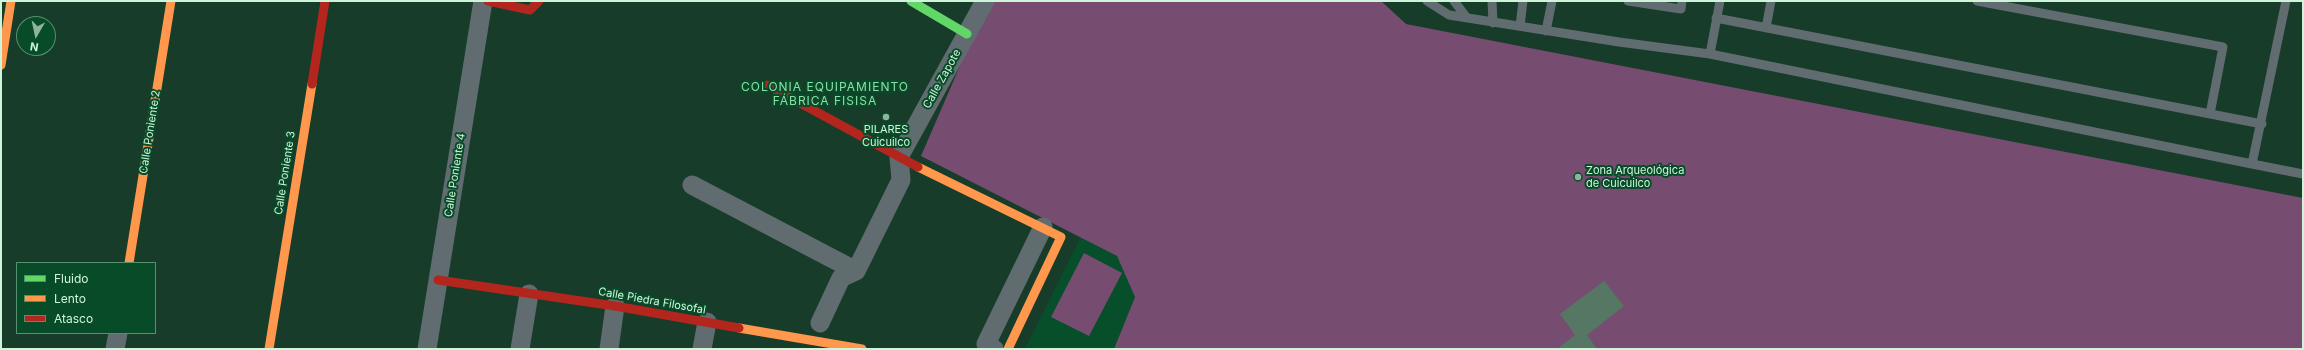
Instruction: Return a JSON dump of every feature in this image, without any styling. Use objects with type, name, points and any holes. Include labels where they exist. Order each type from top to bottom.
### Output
[{"type":"street","points":[[1,65],[11,1]]},
{"type":"street","name":"Calle Poniente 2","points":[[129,262],[171,1]]},
{"type":"street","name":"Calle Poniente 3","points":[[269,349],[325,1]]},
{"type":"street","name":"Calle Poniente 4","points":[[427,349],[484,1]]},
{"type":"street","points":[[488,1],[530,10],[539,1]]},
{"type":"street","points":[[911,1],[966,34]]},
{"type":"street","name":"Calle Zapote","points":[[899,157],[985,1]]},
{"type":"street","points":[[767,85],[899,157],[1061,237],[1008,349]]},
{"type":"street","points":[[820,323],[842,278],[856,271],[901,180],[899,157]]},
{"type":"street","points":[[692,185],[856,271]]},
{"type":"street","points":[[994,349],[986,344],[1043,227]]},
{"type":"street","name":"Calle Piedra Filosofal","points":[[438,280],[615,306],[706,322],[791,344],[862,349]]},
{"type":"street","points":[[520,349],[529,294]]},
{"type":"street","points":[[609,349],[615,306]]},
{"type":"street","points":[[702,349],[706,322]]},
{"type":"street","points":[[115,349],[118,334]]},
{"type":"lane","points":[[1427,1],[1449,15],[1546,31],[1710,54],[2303,174]]},
{"type":"lane","points":[[1454,1],[1467,18]]},
{"type":"lane","points":[[1492,1],[1493,23]]},
{"type":"lane","points":[[1520,26],[1523,1]]},
{"type":"lane","points":[[1546,31],[1552,1]]},
{"type":"lane","points":[[1628,1],[1681,9],[1682,1]]},
{"type":"lane","points":[[1710,54],[1720,1]]},
{"type":"lane","points":[[1766,28],[1771,1]]},
{"type":"lane","points":[[1977,1],[2223,47],[2210,114]]},
{"type":"lane","points":[[2252,164],[2262,124],[2286,1]]},
{"type":"lane","points":[[1716,18],[2262,124]]},
{"type":"shaded area","name":"Zona Arqueológica de Cuicuilco","points":[[993,1],[1381,1],[1406,24],[2303,198],[2303,349],[1114,349],[1135,297],[1117,256],[921,156],[972,38]]},
{"type":"shaded area","points":[[1081,237],[1117,256],[1135,297],[1114,349],[1025,349]]},
{"type":"shaded area","points":[[1084,253],[1122,273],[1089,336],[1051,317]]},
{"type":"building","points":[[1604,281],[1624,306],[1587,335],[1597,349],[1557,349],[1575,335],[1560,314]]},
{"type":"traffic: fast","points":[[911,1],[967,34]]},
{"type":"traffic: slow","points":[[1,65],[11,1]]},
{"type":"traffic: slow","points":[[129,262],[171,1]]},
{"type":"traffic: slow","points":[[269,349],[312,84]]},
{"type":"traffic: slow","points":[[918,167],[1061,237],[1008,349]]},
{"type":"traffic: slow","points":[[739,328],[862,349]]},
{"type":"traffic: jam","points":[[312,84],[325,1]]},
{"type":"traffic: jam","points":[[488,1],[530,10],[539,1]]},
{"type":"traffic: jam","points":[[767,85],[918,167]]},
{"type":"traffic: jam","points":[[438,280],[615,306],[739,328]]},
{"type":"place","name":"PILARES Cuicuilco","points":[[886,117]]},
{"type":"place","name":"Zona Arqueológica de Cuicuilco","points":[[1578,177]]},
{"type":"district","name":"COLONIA EQUIPAMIENTO FÁBRICA FISISA","points":[[825,94]]}]
